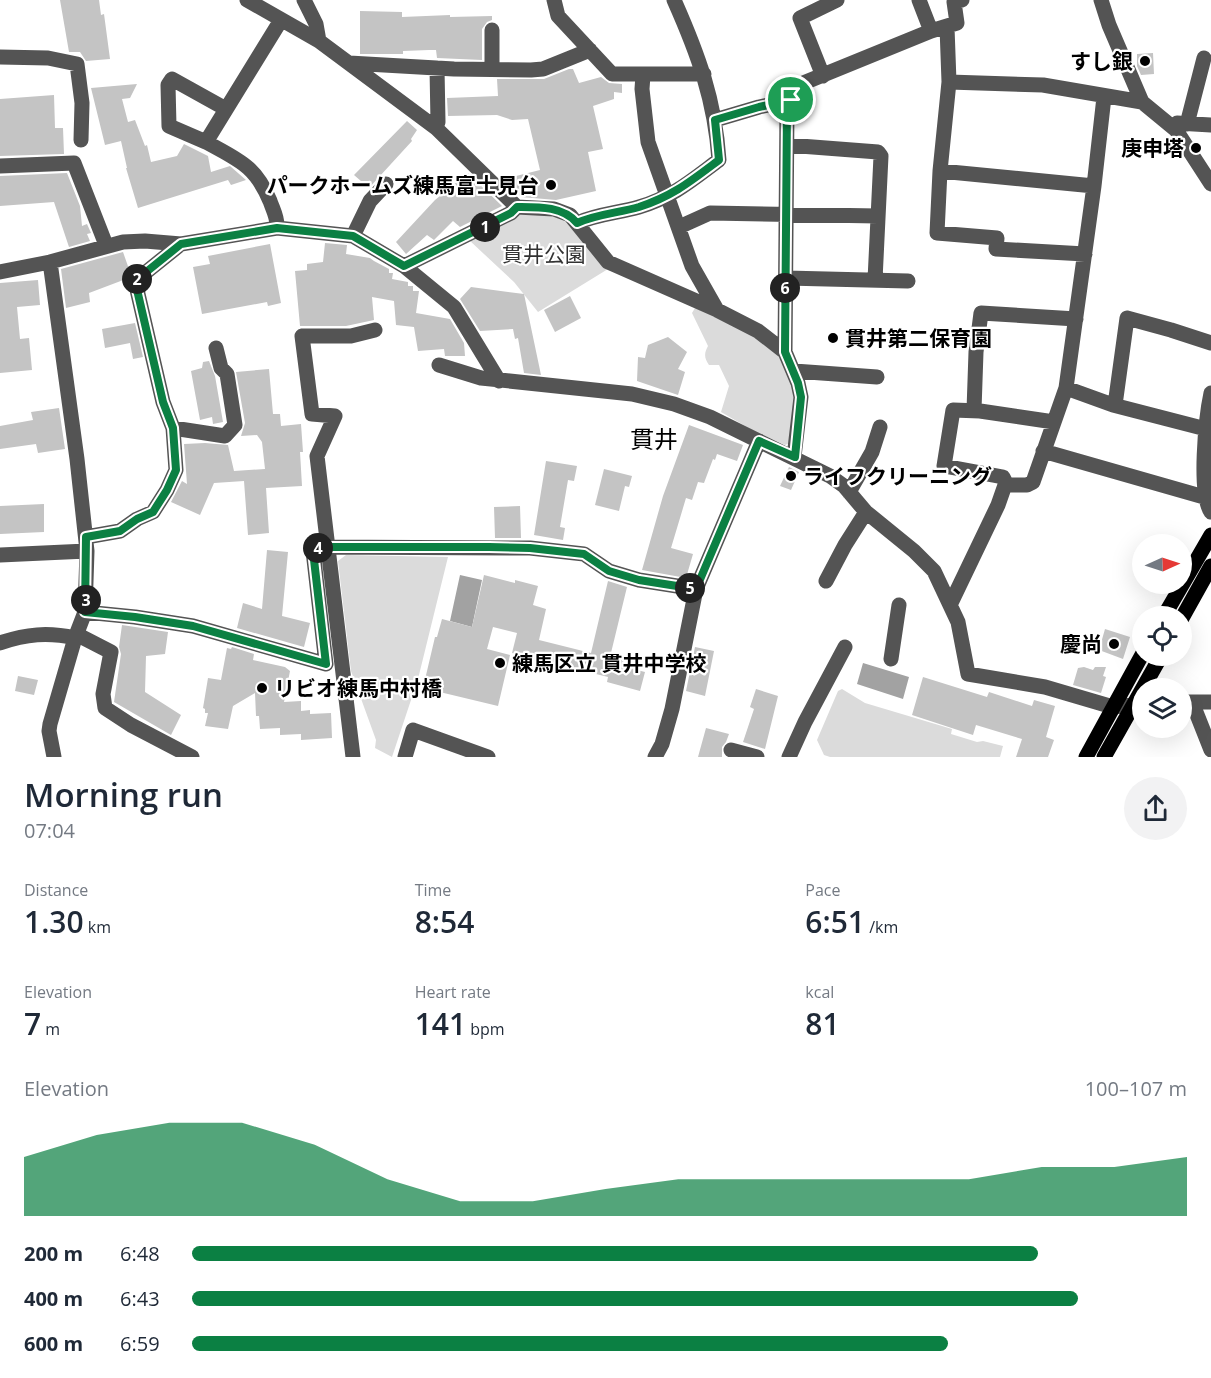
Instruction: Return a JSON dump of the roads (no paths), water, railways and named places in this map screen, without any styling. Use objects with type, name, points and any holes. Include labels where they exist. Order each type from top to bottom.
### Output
[{"type":"main road","points":[[1170,606],[1211,535]]},
{"type":"main road","points":[[1189,606],[1211,566]]},
{"type":"main road","points":[[1086,757],[1136,666]]},
{"type":"main road","points":[[1104,757],[1132,713]]},
{"type":"street","points":[[304,0],[316,24],[319,40]]},
{"type":"street","points":[[554,0],[558,16],[612,74],[704,74]]},
{"type":"street","points":[[577,223],[604,213],[639,207],[668,196],[719,160],[715,120],[704,74],[675,0]]},
{"type":"street","points":[[823,75],[800,18],[837,0]]},
{"type":"street","points":[[918,0],[931,31]]},
{"type":"street","points":[[785,352],[787,108],[796,86],[931,31],[957,23],[954,2],[962,0]]},
{"type":"street","points":[[1101,0],[1142,102],[1176,130],[1211,184]]},
{"type":"street","points":[[252,1],[281,20],[319,40],[436,128],[517,207],[554,209],[570,215],[608,262],[758,330],[785,352],[794,371],[801,397],[795,457]]},
{"type":"street","points":[[206,142],[281,20]]},
{"type":"street","points":[[947,27],[949,82],[940,171],[937,233],[997,238],[996,249],[1085,254]]},
{"type":"street","points":[[492,30],[492,69]]},
{"type":"street","points":[[350,63],[437,68],[543,69],[590,50]]},
{"type":"street","points":[[0,57],[48,58],[77,64],[82,104],[81,140]]},
{"type":"street","points":[[1187,124],[1204,58]]},
{"type":"street","points":[[436,128],[438,122],[437,68]]},
{"type":"street","points":[[643,75],[642,89],[648,142],[692,266],[717,310]]},
{"type":"street","points":[[226,109],[172,79],[168,85],[169,126],[206,142],[249,167],[262,182],[278,221],[277,228]]},
{"type":"street","points":[[949,82],[1043,85],[1142,102]]},
{"type":"street","points":[[1007,485],[1033,482],[1066,388],[1104,97]]},
{"type":"street","points":[[715,120],[791,100]]},
{"type":"street","points":[[1168,122],[1211,125]]},
{"type":"street","points":[[787,145],[878,152],[881,156],[875,280]]},
{"type":"street","points":[[0,166],[74,163],[106,245]]},
{"type":"street","points":[[940,171],[1094,186]]},
{"type":"street","points":[[353,236],[370,201],[386,184]]},
{"type":"street","points":[[404,266],[466,237],[511,213],[517,207]]},
{"type":"street","points":[[679,227],[710,213],[878,216]]},
{"type":"street","points":[[0,272],[50,262],[106,245],[146,241],[181,244],[277,228],[353,236],[404,266],[454,307],[499,381]]},
{"type":"street","points":[[0,555],[87,544],[120,531],[137,519],[153,512],[167,490],[176,470],[173,428],[163,402],[135,281],[181,244]]},
{"type":"street","points":[[50,262],[87,544],[85,612],[50,724],[49,731],[54,757]]},
{"type":"street","points":[[786,278],[908,281]]},
{"type":"street","points":[[974,410],[976,352],[981,313],[1076,319]]},
{"type":"street","points":[[1115,405],[1127,318],[1211,343]]},
{"type":"street","points":[[353,757],[317,456],[335,416],[312,414],[302,336],[351,336],[375,330]]},
{"type":"street","points":[[173,428],[225,436],[235,425],[227,374],[221,368],[216,348]]},
{"type":"street","points":[[439,365],[499,381],[648,397],[710,417],[795,457],[830,476],[849,492],[866,512],[914,551],[934,571],[958,622],[968,674],[1045,687],[1113,707],[1132,705]]},
{"type":"street","points":[[794,371],[877,377]]},
{"type":"street","points":[[1066,388],[1115,405],[1206,429]]},
{"type":"street","points":[[1211,393],[1206,429],[1204,497],[1211,512]]},
{"type":"street","points":[[1007,485],[1003,477],[944,466],[953,410],[974,410],[1054,422]]},
{"type":"street","points":[[849,492],[872,452],[880,428]]},
{"type":"street","points":[[655,757],[662,744],[672,708],[696,589],[759,441]]},
{"type":"street","points":[[1043,451],[1204,497]]},
{"type":"street","points":[[951,603],[1007,485]]},
{"type":"street","points":[[826,581],[866,512]]},
{"type":"street","points":[[85,612],[185,625],[326,664],[313,551],[321,547],[530,548],[584,554],[609,571],[639,580],[696,589]]},
{"type":"street","points":[[891,659],[899,605]]},
{"type":"street","points":[[0,643],[15,638],[52,633],[76,637],[111,652],[103,694],[105,708],[192,757]]},
{"type":"street","points":[[789,757],[845,647]]},
{"type":"street","points":[[1192,702],[1211,702]]},
{"type":"street","points":[[1192,712],[1211,750],[1206,757]]},
{"type":"street","points":[[405,757],[413,730],[488,757]]},
{"type":"street","points":[[731,750],[757,757]]},
{"type":"place","name":"すし銀","points":[[1145,61]]},
{"type":"place","name":"庚申塔","points":[[1196,148]]},
{"type":"place","name":"パークホームズ練馬富士見台","points":[[551,185]]},
{"type":"place","name":"貫井第二保育園","points":[[833,338]]},
{"type":"place","name":"ライフクリーニング","points":[[791,476]]},
{"type":"place","name":"慶尚","points":[[1114,644]]},
{"type":"place","name":"練馬区立 貫井中学校","points":[[500,663]]},
{"type":"place","name":"リビオ練馬中村橋","points":[[262,688]]},
{"type":"district","name":"貫井","points":[[654,438]]},
{"type":"park label","name":"貫井公園","points":[[544,254]]}]
